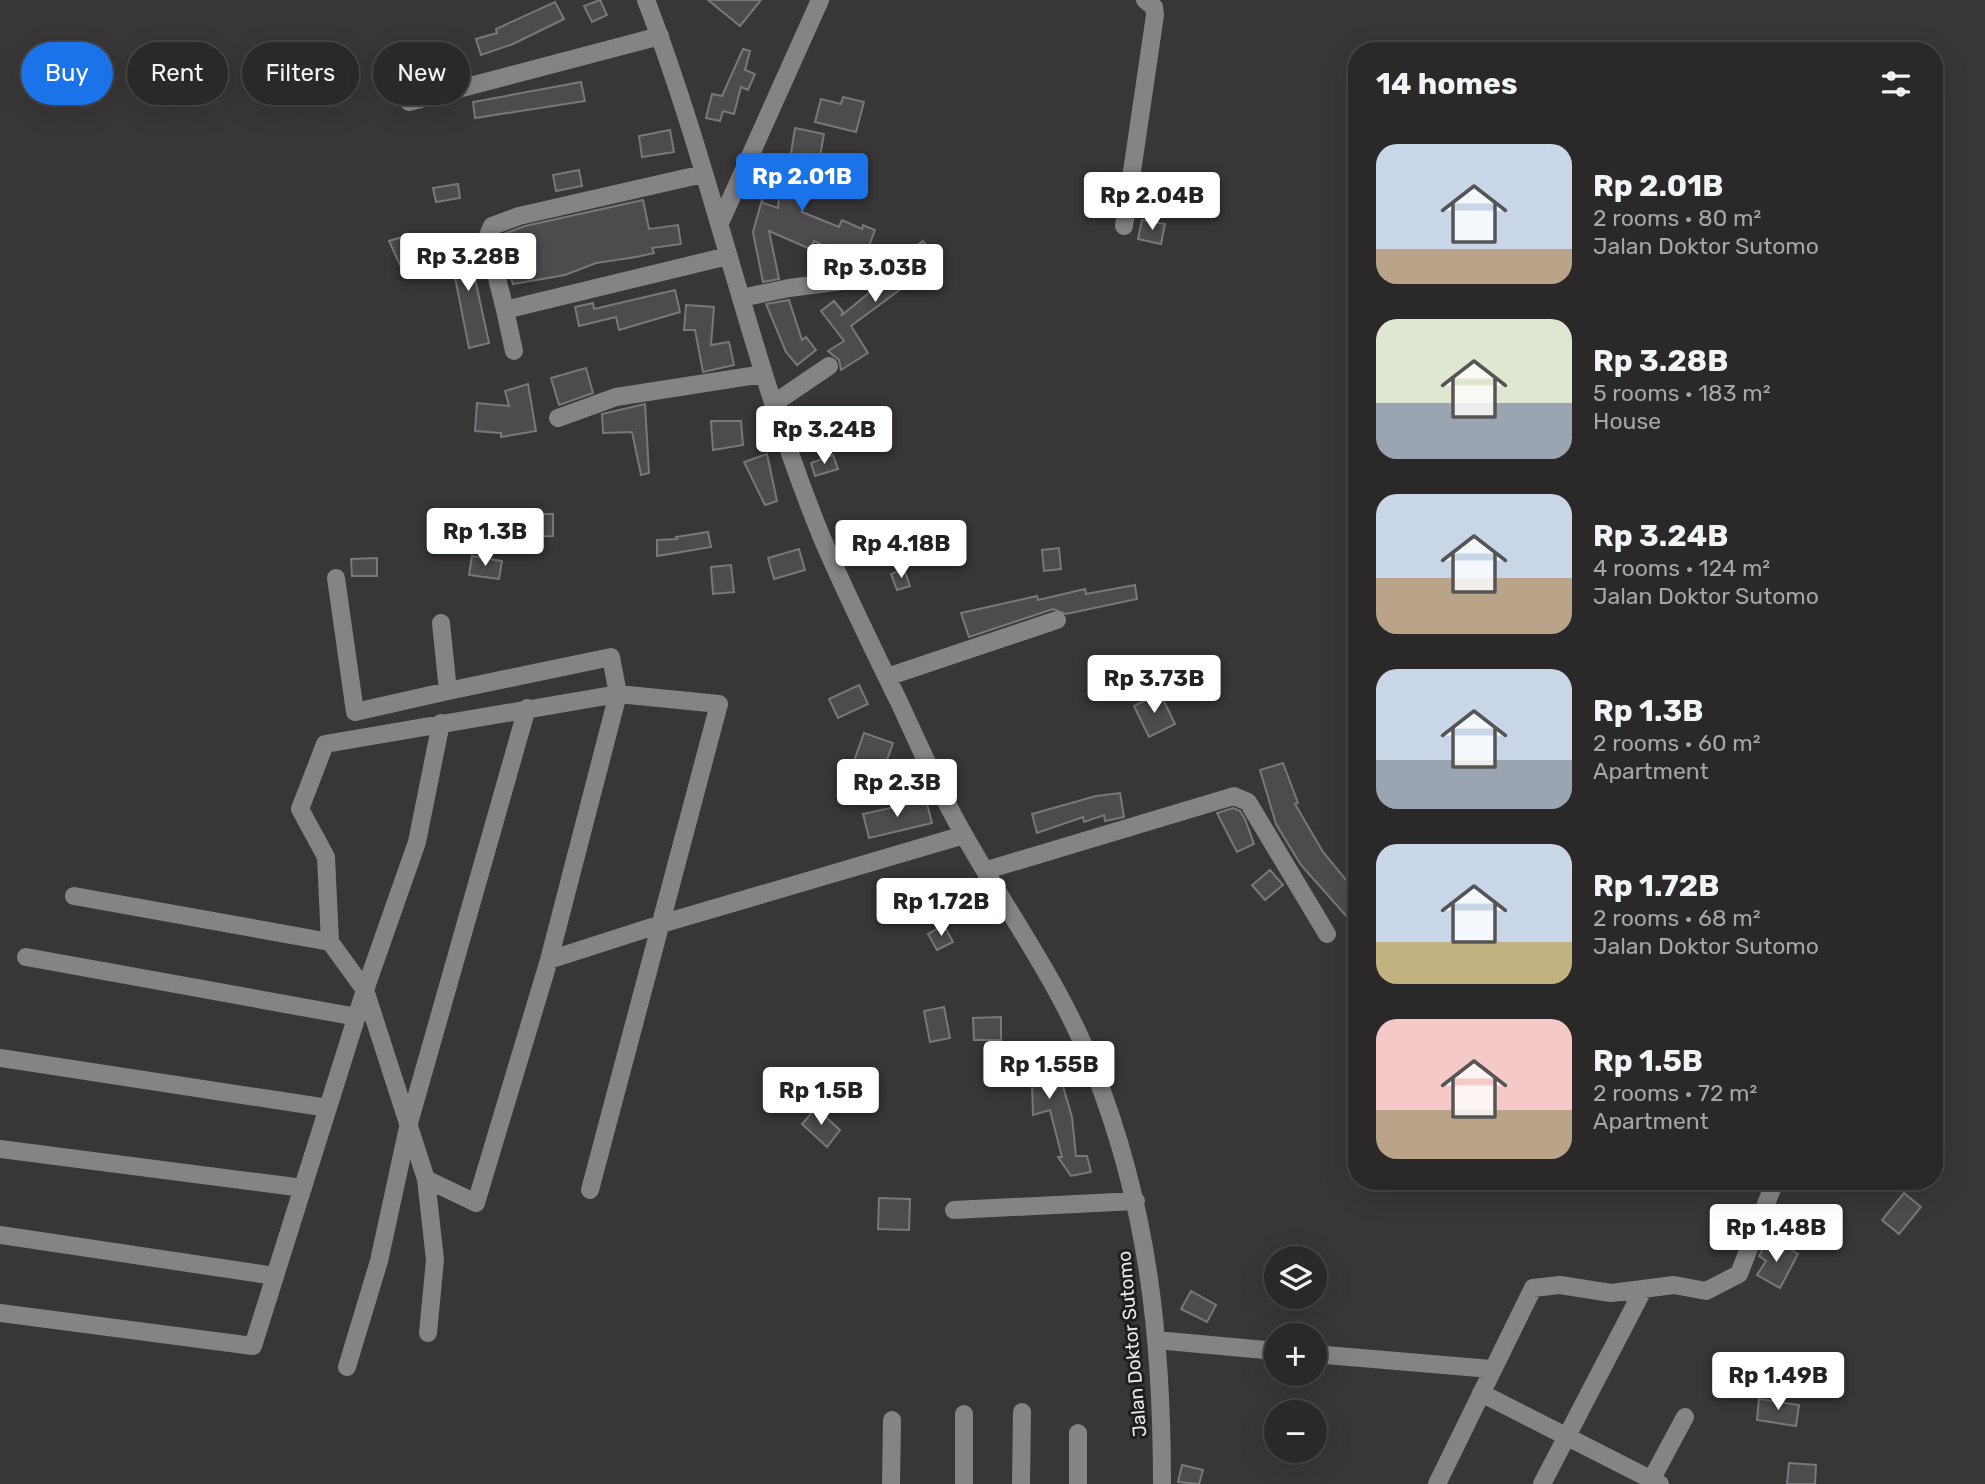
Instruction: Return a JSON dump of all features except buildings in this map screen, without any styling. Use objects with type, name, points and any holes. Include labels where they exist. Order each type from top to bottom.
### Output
[{"type":"street","name":"Jalan Doktor Sutomo","points":[[646,0],[720,223],[773,404],[822,538],[964,835],[1069,1010],[1113,1124],[1136,1201],[1149,1265],[1162,1426],[1162,1484]]},
{"type":"street","points":[[720,223],[820,0]]},
{"type":"street","points":[[1125,226],[1155,15],[1154,7],[1145,0]]},
{"type":"street","points":[[470,86],[660,36]]},
{"type":"street","points":[[514,351],[487,238],[492,226],[519,216],[703,174]]},
{"type":"street","points":[[505,310],[728,256]]},
{"type":"street","points":[[741,298],[789,288],[858,279],[890,257]]},
{"type":"street","points":[[773,404],[829,366]]},
{"type":"street","points":[[558,418],[616,397],[764,374]]},
{"type":"street","points":[[336,578],[355,712],[611,657],[618,694],[549,960],[476,1203],[426,1179]]},
{"type":"street","points":[[887,677],[1057,620]]},
{"type":"street","points":[[441,623],[448,691]]},
{"type":"street","points":[[428,1333],[435,1260],[426,1179],[365,990],[330,942],[326,857],[300,809],[325,744],[618,694],[719,704],[590,1189]]},
{"type":"street","points":[[347,1367],[379,1261],[409,1123],[527,708]]},
{"type":"street","points":[[0,1313],[253,1346],[365,990],[417,842],[441,723]]},
{"type":"street","points":[[987,870],[1234,796],[1248,802],[1327,933]]},
{"type":"street","points":[[549,960],[661,924],[964,835]]},
{"type":"street","points":[[74,896],[330,942]]},
{"type":"street","points":[[26,957],[357,1017]]},
{"type":"street","points":[[0,1058],[328,1108]]},
{"type":"street","points":[[0,1149],[303,1188]]},
{"type":"street","points":[[1437,1484],[1533,1288],[1560,1285],[1611,1293],[1674,1284],[1706,1291],[1739,1274],[1772,1190]]},
{"type":"street","points":[[954,1210],[1136,1201]]},
{"type":"street","points":[[0,1235],[275,1276]]},
{"type":"street","points":[[1542,1484],[1643,1290]]},
{"type":"street","points":[[1156,1340],[1264,1350]]},
{"type":"street","points":[[1327,1355],[1491,1369]]},
{"type":"street","points":[[1481,1392],[1654,1482],[1685,1417]]},
{"type":"street","points":[[1021,1412],[1021,1484]]},
{"type":"street","points":[[964,1414],[964,1484]]},
{"type":"street","points":[[891,1484],[892,1420]]},
{"type":"street","points":[[1078,1433],[1078,1484]]}]
